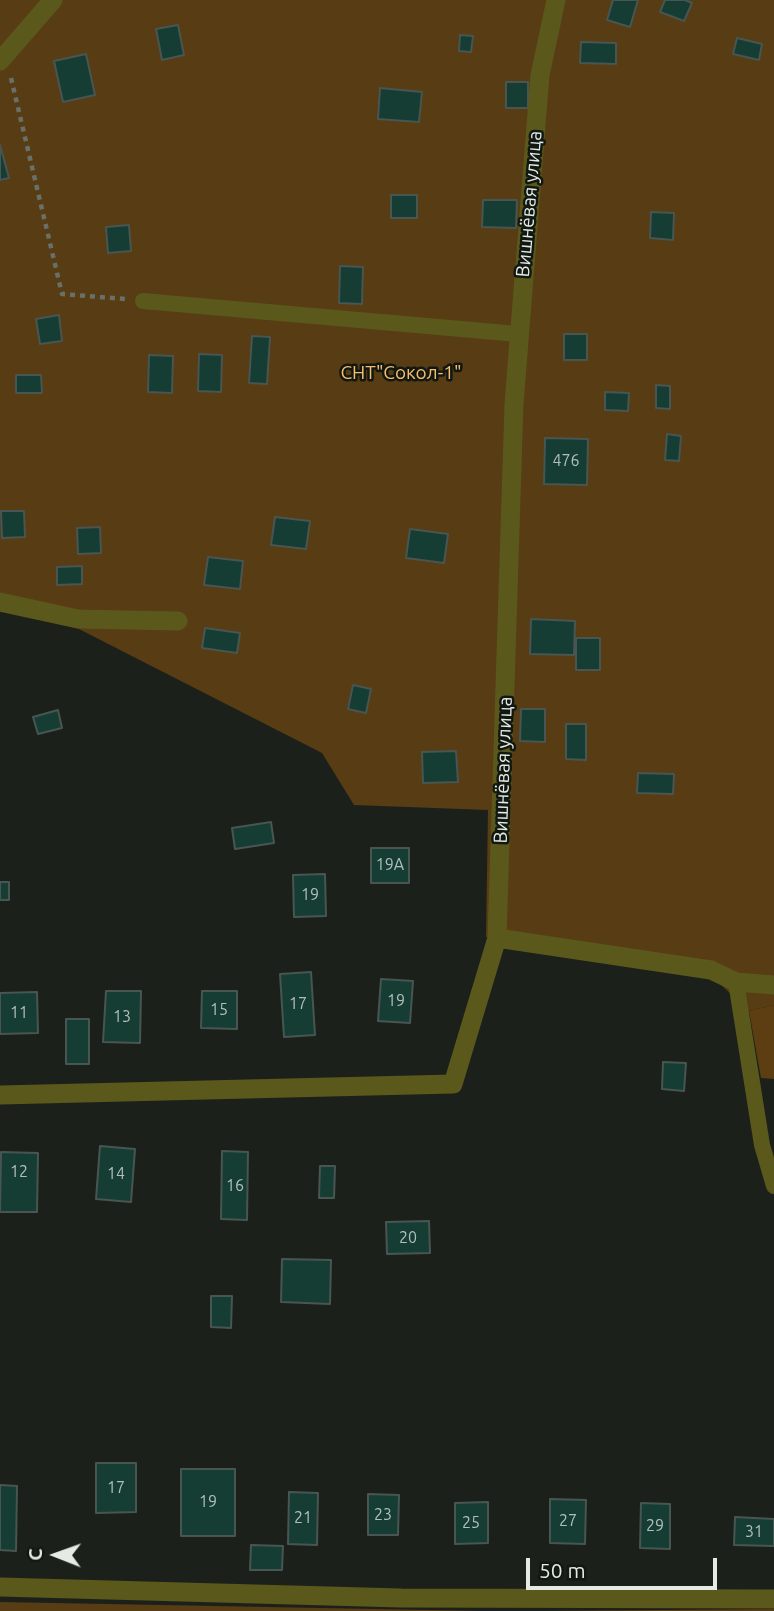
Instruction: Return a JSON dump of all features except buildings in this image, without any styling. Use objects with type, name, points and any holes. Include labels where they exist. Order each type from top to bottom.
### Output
[{"type":"street","points":[[3,59],[53,0]]},
{"type":"street","name":"Вишнёвая улица","points":[[0,1095],[453,1084],[497,938],[518,334],[540,75],[556,0]]},
{"type":"street","points":[[0,602],[78,619],[178,621]]},
{"type":"street","points":[[497,938],[711,970],[736,982],[774,985]]},
{"type":"street","points":[[0,1587],[401,1598],[774,1600]]},
{"type":"lane","points":[[143,301],[518,334]]},
{"type":"lane","points":[[736,982],[762,1145],[774,1186]]},
{"type":"path","points":[[3,59],[62,294],[143,301]]},
{"type":"green space","name":"СНТ\"Сокол-1\"","points":[[0,0],[774,0],[774,1005],[749,1011],[703,968],[486,937],[488,810],[354,805],[322,753],[28,603],[0,596]]},
{"type":"green space","points":[[0,1602],[482,1611],[0,1611]]},
{"type":"green space","points":[[774,1609],[774,1611],[542,1611]]},
{"type":"shaded area","points":[[774,1005],[774,1079],[761,1078],[749,1011]]}]
